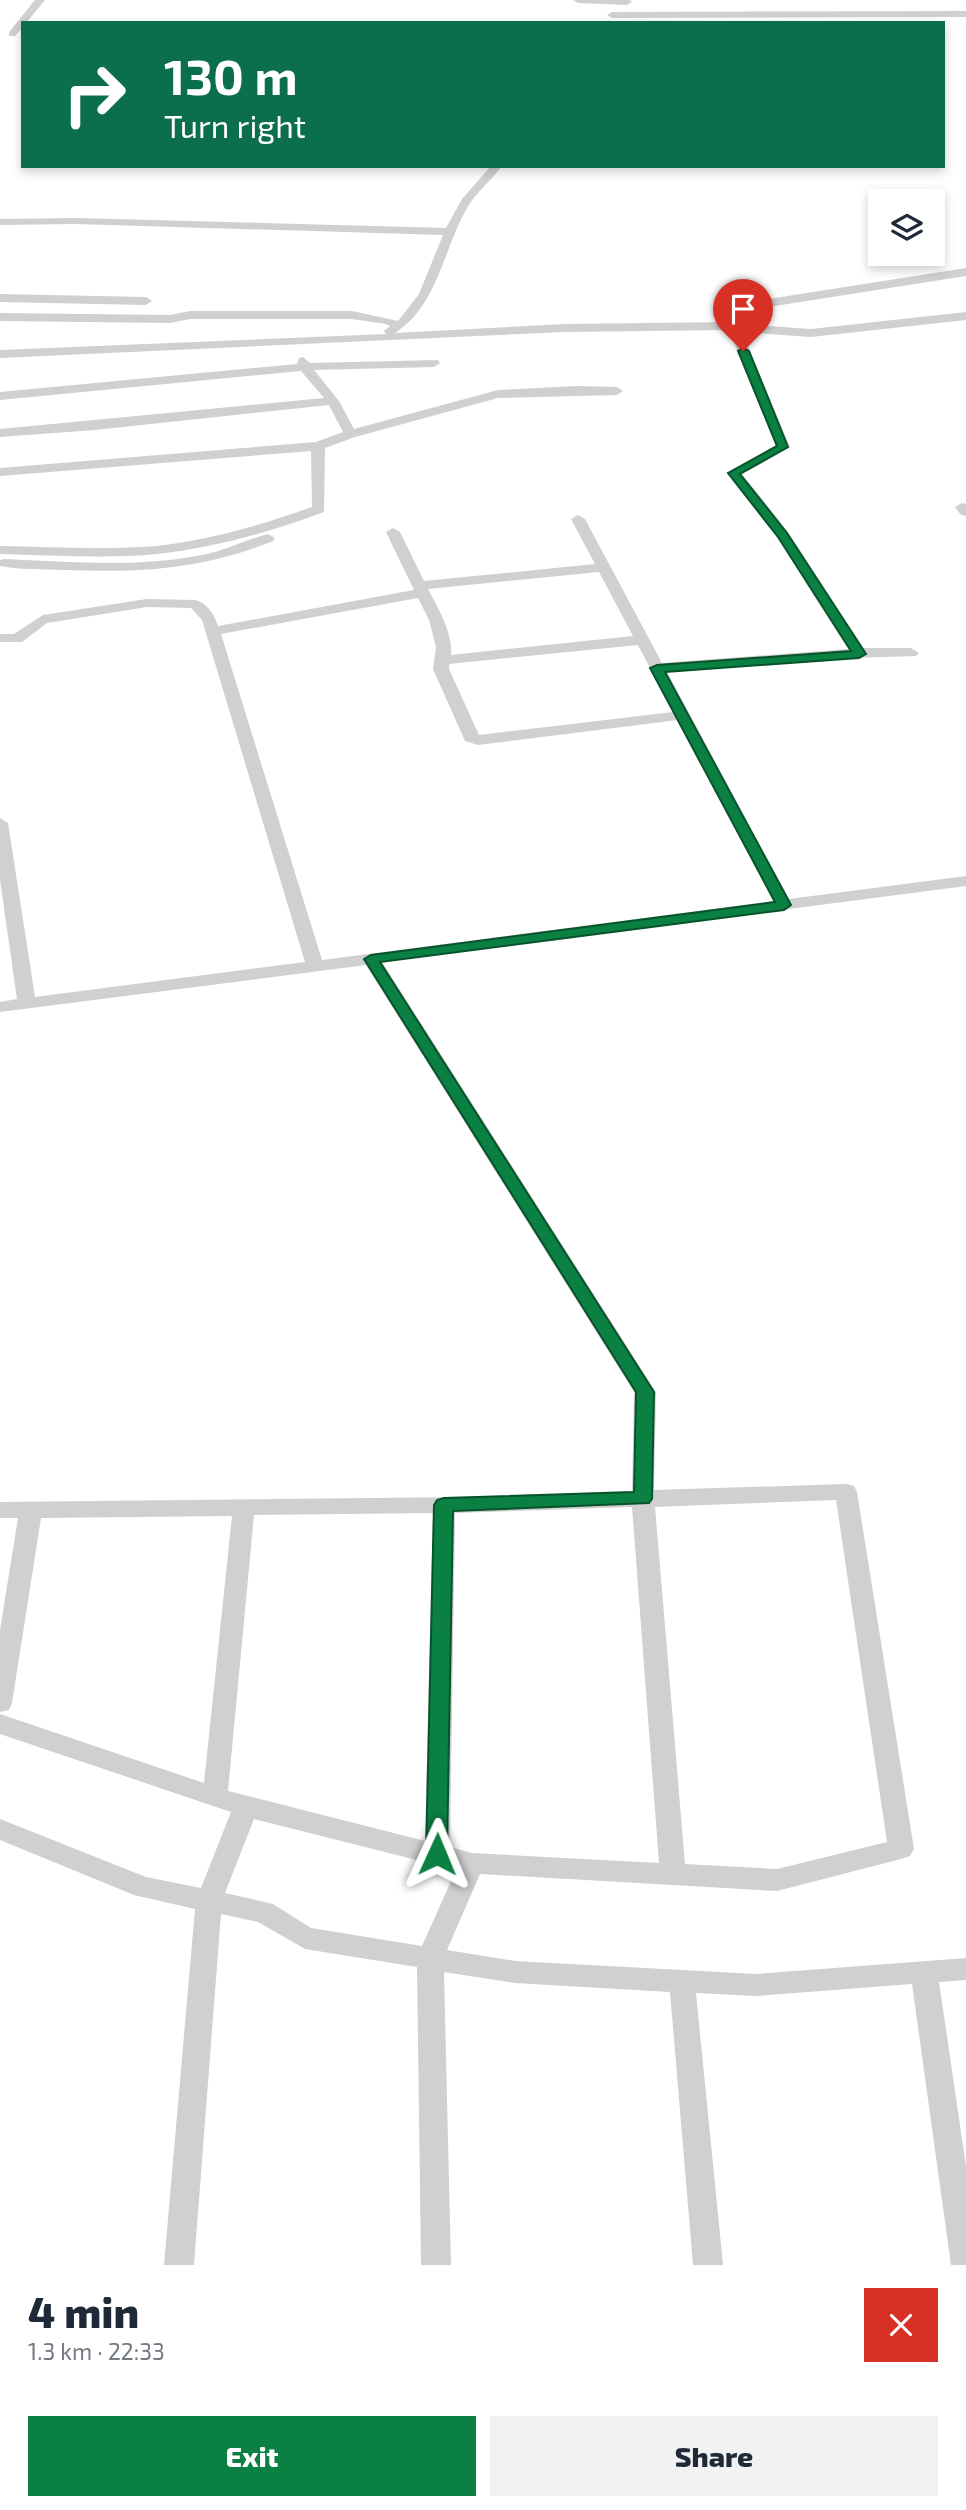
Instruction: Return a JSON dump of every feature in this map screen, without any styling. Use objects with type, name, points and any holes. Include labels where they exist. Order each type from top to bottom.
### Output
[{"type":"street","points":[[27,21],[40,0]]},
{"type":"street","points":[[578,0],[628,1],[627,9],[610,19]]},
{"type":"street","points":[[610,19],[966,14]]},
{"type":"street","points":[[0,32],[18,35]]},
{"type":"street","points":[[373,338],[400,326],[419,303],[462,207],[495,168]]},
{"type":"street","points":[[0,222],[76,221],[451,232]]},
{"type":"street","points":[[859,654],[783,535],[734,473],[783,447],[734,327],[737,308],[966,272]]},
{"type":"street","points":[[0,298],[146,300]]},
{"type":"street","points":[[0,317],[352,315],[389,321],[400,326]]},
{"type":"street","points":[[0,354],[565,328],[688,325],[822,333],[966,316]]},
{"type":"street","points":[[300,342],[304,367],[332,401],[350,434]]},
{"type":"street","points":[[0,396],[304,367],[434,363]]},
{"type":"street","points":[[0,472],[318,446],[350,434],[499,394],[617,391]]},
{"type":"street","points":[[0,433],[95,426],[332,401]]},
{"type":"street","points":[[0,550],[103,552],[178,548],[260,530],[319,509],[318,446]]},
{"type":"street","points":[[578,519],[784,905]]},
{"type":"street","points":[[0,563],[94,566],[176,563],[229,554],[283,532],[282,522]]},
{"type":"street","points":[[393,532],[436,620],[444,648],[441,669],[468,734],[478,740],[684,715]]},
{"type":"street","points":[[213,631],[421,590],[603,567]]},
{"type":"street","points":[[0,638],[18,639],[43,619],[147,603],[195,604],[209,619],[213,631],[315,966]]},
{"type":"street","points":[[441,660],[642,639]]},
{"type":"street","points":[[657,668],[911,653]]},
{"type":"street","points":[[0,823],[27,1003]]},
{"type":"street","points":[[0,1007],[966,881]]},
{"type":"street","points":[[371,959],[645,1392],[643,1499],[673,1874]]},
{"type":"street","points":[[0,1510],[444,1505],[846,1492],[901,1849],[777,1880],[472,1864],[246,1807],[0,1724]]},
{"type":"street","points":[[437,1854],[444,1505]]},
{"type":"street","points":[[215,1797],[244,1507]]},
{"type":"street","points":[[0,1703],[32,1510]]},
{"type":"street","points":[[179,2265],[209,1901],[246,1807]]},
{"type":"street","points":[[0,1829],[143,1887],[264,1912],[305,1938],[515,1972],[756,1985],[966,1969]]},
{"type":"street","points":[[436,2265],[430,1958],[472,1864]]},
{"type":"street","points":[[924,1972],[966,2265]]},
{"type":"street","points":[[682,1981],[708,2265]]},
{"type":"route","points":[[437,1854],[444,1505],[643,1499],[645,1392],[371,959],[784,905],[657,668],[859,654],[783,535],[734,473],[783,447],[743,351]]}]
